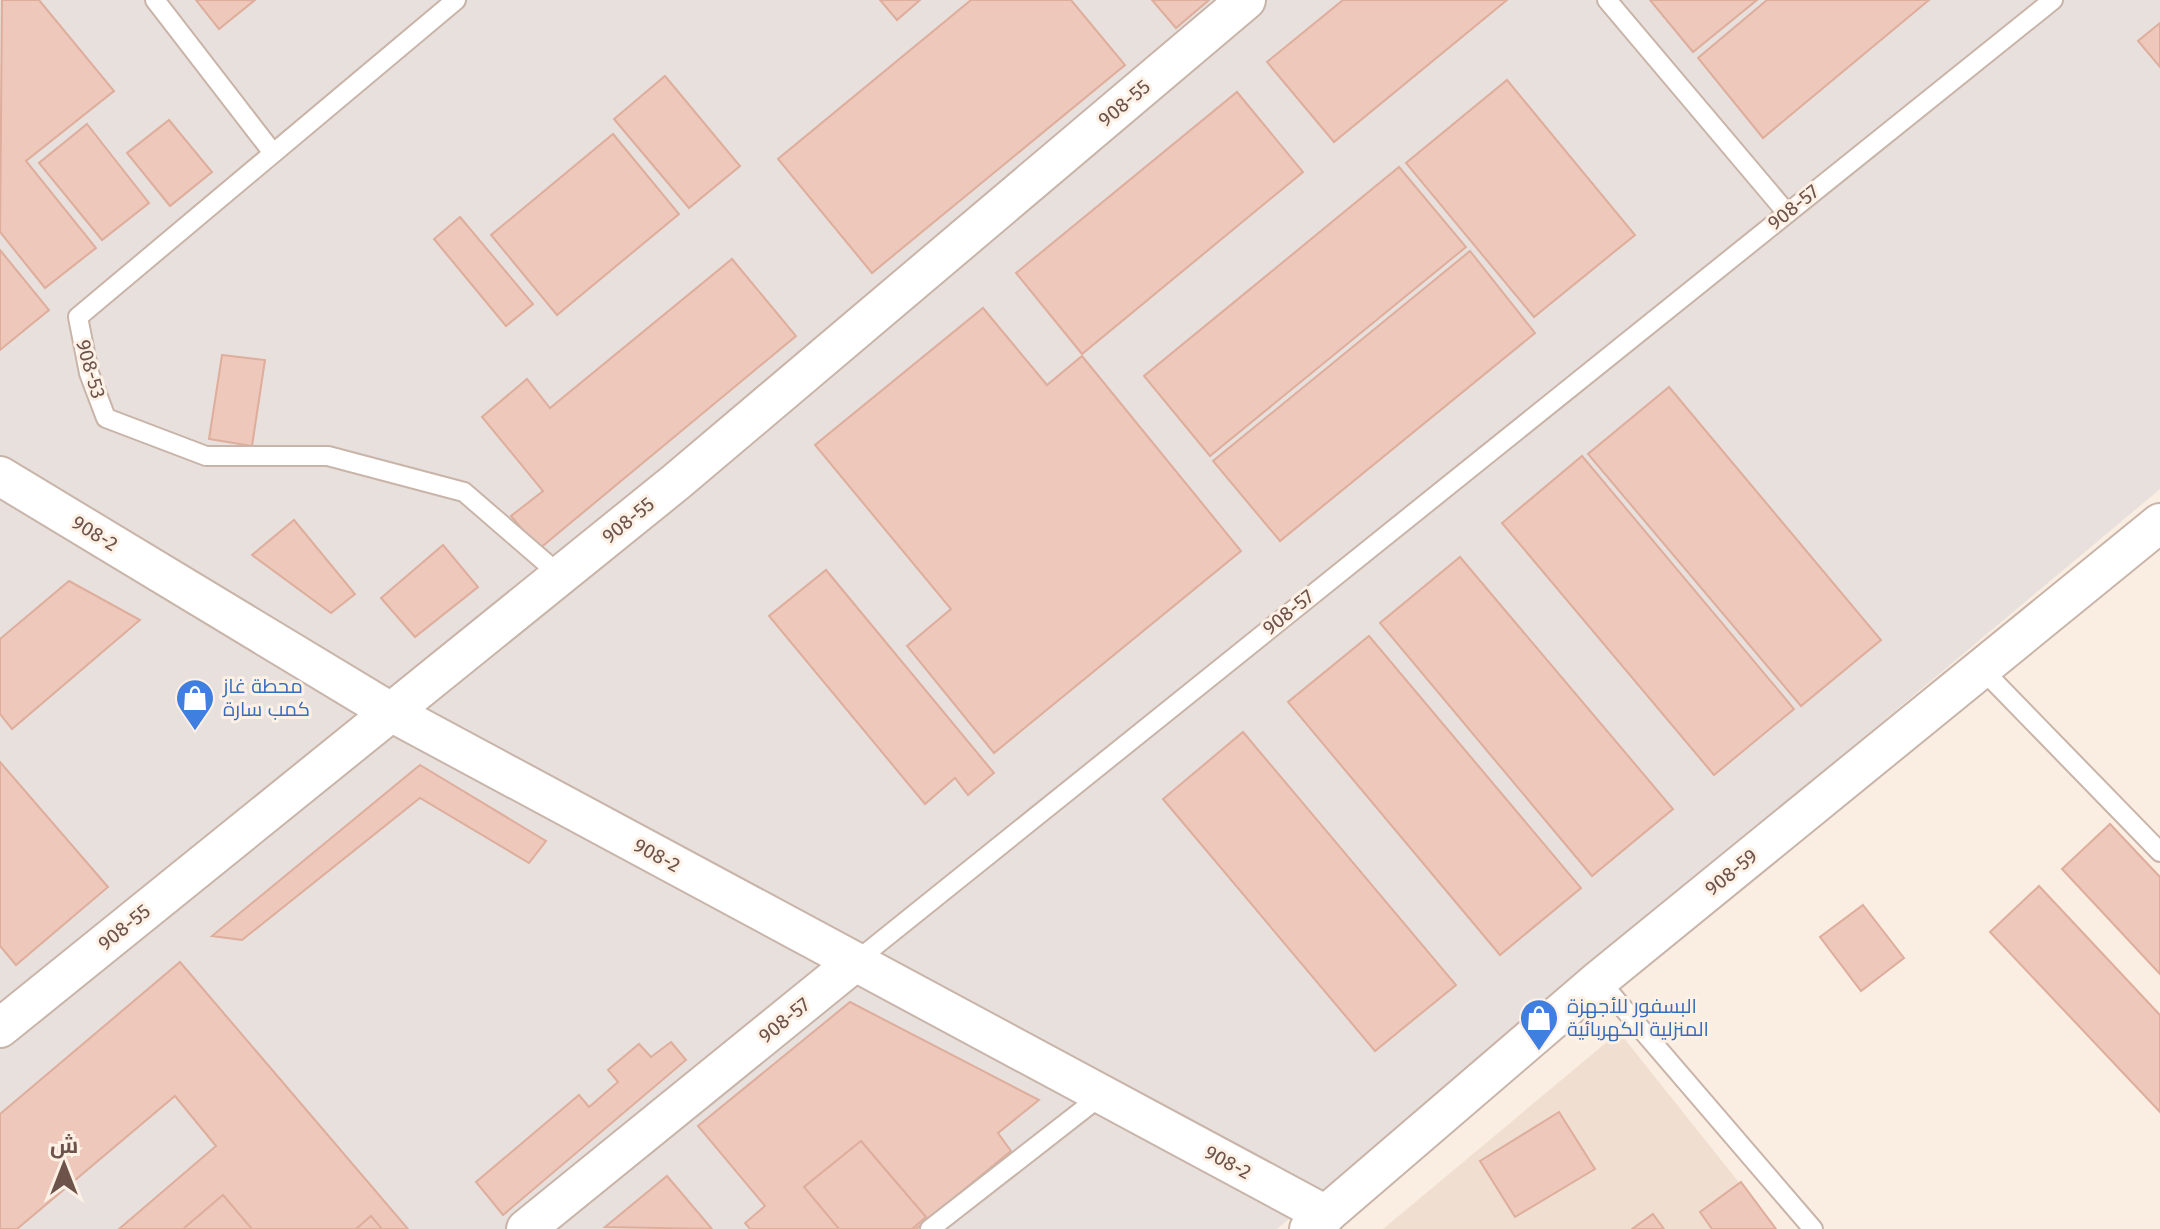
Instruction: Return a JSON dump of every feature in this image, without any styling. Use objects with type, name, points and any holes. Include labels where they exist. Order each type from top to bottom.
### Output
[{"type":"street","name":"908-55","points":[[0,1028],[700,462],[1246,0]]},
{"type":"street","name":"908-2","points":[[0,476],[389,711],[1102,1095],[1317,1222]]},
{"type":"street","name":"908-59","points":[[1317,1222],[1599,980],[2160,523]]},
{"type":"street","name":"908-57","points":[[526,1229],[855,962]]},
{"type":"lane","points":[[155,0],[273,153]]},
{"type":"lane","name":"908-53","points":[[456,0],[78,317],[89,373],[106,418],[206,456],[328,456],[464,492],[560,575]]},
{"type":"lane","points":[[1607,0],[1787,213]]},
{"type":"lane","name":"908-57","points":[[855,962],[2053,0]]},
{"type":"lane","points":[[1981,668],[2160,852]]},
{"type":"lane","points":[[1599,980],[1813,1229]]},
{"type":"lane","points":[[930,1229],[1102,1095]]},
{"type":"shaded area","points":[[0,0],[2160,0],[2160,489],[1277,1229],[0,1229]]},
{"type":"shaded area","points":[[1619,1032],[1776,1229],[1383,1229]]},
{"type":"building","points":[[2,0],[39,0],[114,91],[26,161],[96,248],[45,288],[0,232]]},
{"type":"building","points":[[196,0],[255,0],[219,29]]},
{"type":"building","points":[[880,0],[920,0],[897,20]]},
{"type":"building","points":[[971,0],[1071,0],[1125,65],[872,273],[778,159]]},
{"type":"building","points":[[1152,0],[1209,0],[1176,28]]},
{"type":"building","points":[[1343,0],[1507,0],[1334,142],[1267,62]]},
{"type":"building","points":[[1650,0],[1757,0],[1693,52]]},
{"type":"building","points":[[1767,0],[1929,0],[1763,138],[1698,58]]},
{"type":"building","points":[[2160,23],[2160,67],[2138,41]]},
{"type":"building","points":[[665,76],[740,166],[689,208],[614,119]]},
{"type":"building","points":[[1507,80],[1635,235],[1534,317],[1406,163]]},
{"type":"building","points":[[1237,92],[1303,172],[1082,354],[1016,273]]},
{"type":"building","points":[[169,120],[212,172],[170,206],[127,153]]},
{"type":"building","points":[[87,124],[149,203],[102,240],[39,163]]},
{"type":"building","points":[[613,134],[679,214],[557,315],[491,235]]},
{"type":"building","points":[[1399,167],[1466,247],[1210,456],[1144,376]]},
{"type":"building","points":[[460,217],[533,304],[506,326],[434,239]]},
{"type":"building","points":[[0,250],[49,310],[0,350]]},
{"type":"building","points":[[1470,251],[1535,333],[1280,541],[1213,461]]},
{"type":"building","points":[[732,259],[796,336],[539,549],[511,516],[543,491],[482,417],[527,379],[550,408]]},
{"type":"building","points":[[983,308],[1047,385],[1082,356],[1241,551],[994,753],[907,646],[951,609],[815,445]]},
{"type":"building","points":[[222,355],[265,360],[252,446],[209,439]]},
{"type":"building","points":[[1669,387],[1881,640],[1801,706],[1588,454]]},
{"type":"building","points":[[1582,456],[1794,709],[1714,775],[1502,523]]},
{"type":"building","points":[[294,520],[355,594],[331,613],[252,555]]},
{"type":"building","points":[[443,545],[478,587],[415,637],[381,598]]},
{"type":"building","points":[[1460,557],[1673,809],[1592,876],[1380,623]]},
{"type":"building","points":[[826,570],[994,773],[968,795],[955,778],[925,804],[769,616]]},
{"type":"building","points":[[69,581],[140,620],[12,729],[0,714],[0,639]]},
{"type":"building","points":[[1369,636],[1581,888],[1500,955],[1288,702]]},
{"type":"building","points":[[1243,732],[1456,985],[1375,1051],[1163,799]]},
{"type":"building","points":[[0,762],[108,887],[16,965],[0,946]]},
{"type":"building","points":[[420,765],[546,841],[529,863],[420,798],[242,940],[212,936]]},
{"type":"building","points":[[2110,824],[2160,877],[2160,974],[2062,869]]},
{"type":"building","points":[[2039,886],[2160,1015],[2160,1112],[1990,932]]},
{"type":"building","points":[[1863,905],[1904,958],[1861,991],[1820,937]]},
{"type":"building","points":[[180,962],[408,1229],[119,1229],[216,1146],[175,1096],[17,1229],[0,1229],[0,1114]]},
{"type":"building","points":[[850,1002],[1039,1100],[998,1133],[1011,1151],[916,1229],[750,1229],[745,1223],[765,1206],[698,1126]]},
{"type":"building","points":[[671,1042],[686,1060],[503,1215],[476,1182],[579,1095],[589,1107],[618,1082],[608,1070],[639,1044],[651,1057]]},
{"type":"building","points":[[1559,1112],[1595,1169],[1515,1217],[1480,1161]]},
{"type":"building","points":[[861,1141],[926,1217],[912,1229],[839,1229],[804,1187]]},
{"type":"building","points":[[667,1176],[712,1229],[605,1227]]},
{"type":"building","points":[[1741,1182],[1776,1229],[1712,1229],[1700,1212]]},
{"type":"building","points":[[223,1195],[252,1229],[183,1229]]},
{"type":"building","points":[[1653,1214],[1664,1229],[1632,1229]]},
{"type":"building","points":[[371,1216],[382,1229],[356,1229]]},
{"type":"place","name":"محطة غاز كمب سارة","points":[[195,732]]},
{"type":"place","name":"البسفور للأجهزة المنزلية الكهربائية","points":[[1539,1052]]}]
